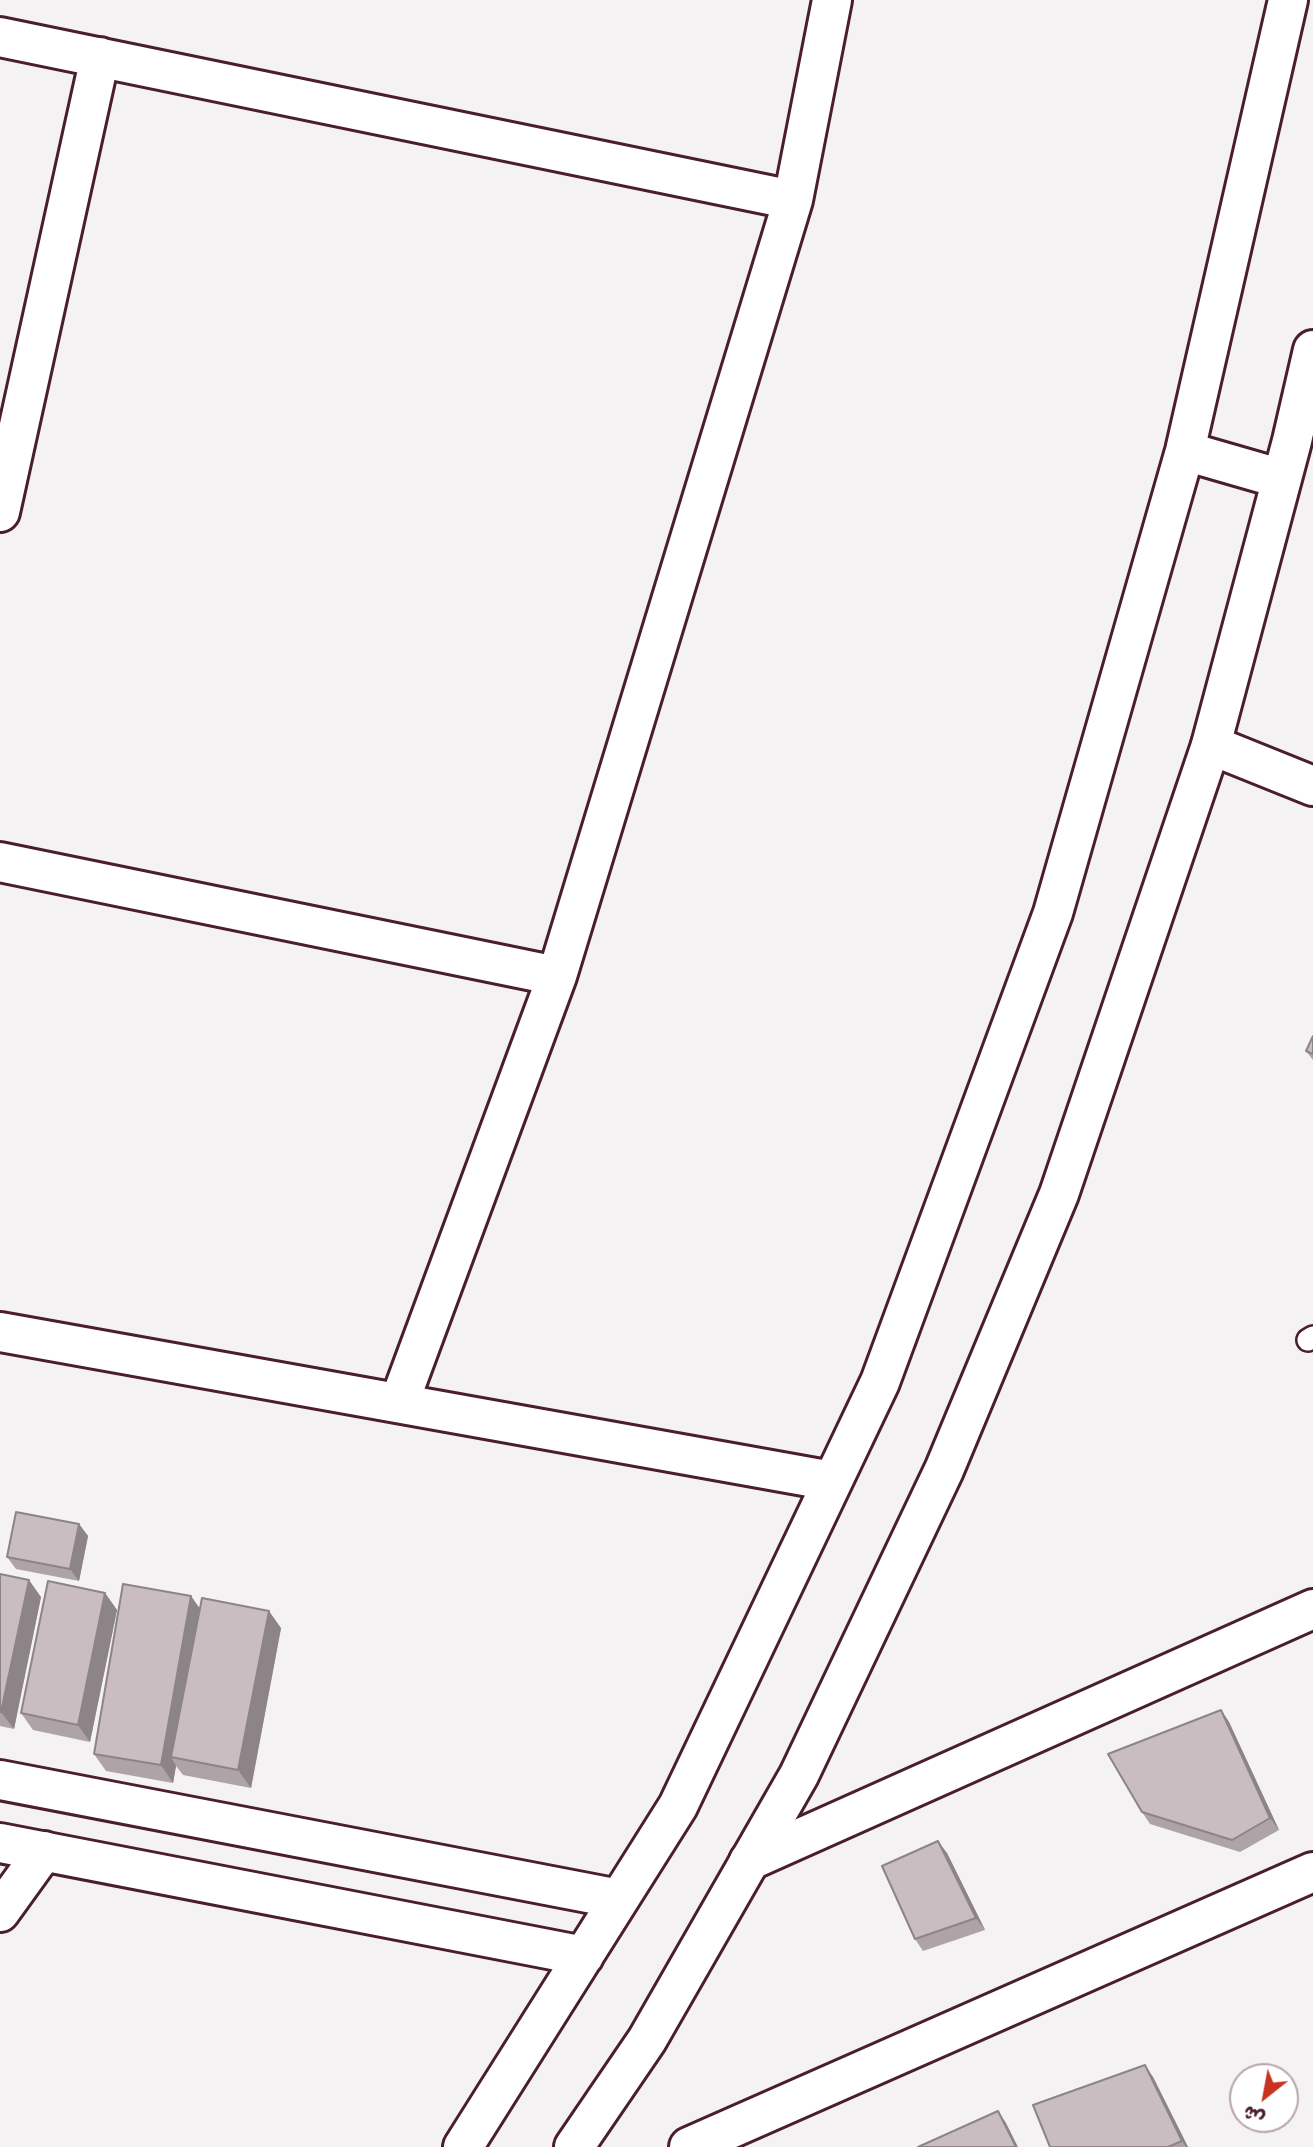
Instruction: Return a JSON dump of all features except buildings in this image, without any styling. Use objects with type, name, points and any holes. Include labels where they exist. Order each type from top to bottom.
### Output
[{"type":"street","points":[[399,1404],[557,976],[793,200],[832,0]]},
{"type":"street","points":[[463,2147],[678,1806],[880,1382],[1053,913],[1185,451],[1288,0]]},
{"type":"street","points":[[0,37],[793,200]]},
{"type":"street","points":[[0,512],[100,57]]},
{"type":"street","points":[[574,2147],[647,2040],[799,1775],[944,1469],[1054,1207],[1211,745],[1282,479],[1313,350]]},
{"type":"street","points":[[1185,451],[1282,479]]},
{"type":"street","points":[[1211,745],[1313,786]]},
{"type":"street","points":[[0,862],[557,976]]},
{"type":"street","points":[[0,1332],[832,1481]]},
{"type":"street","points":[[750,1861],[1313,1609]]},
{"type":"street","points":[[0,1780],[619,1899]]},
{"type":"street","points":[[0,1843],[584,1956]]},
{"type":"street","points":[[0,1912],[44,1851]]},
{"type":"street","points":[[689,2147],[1313,1872]]}]
